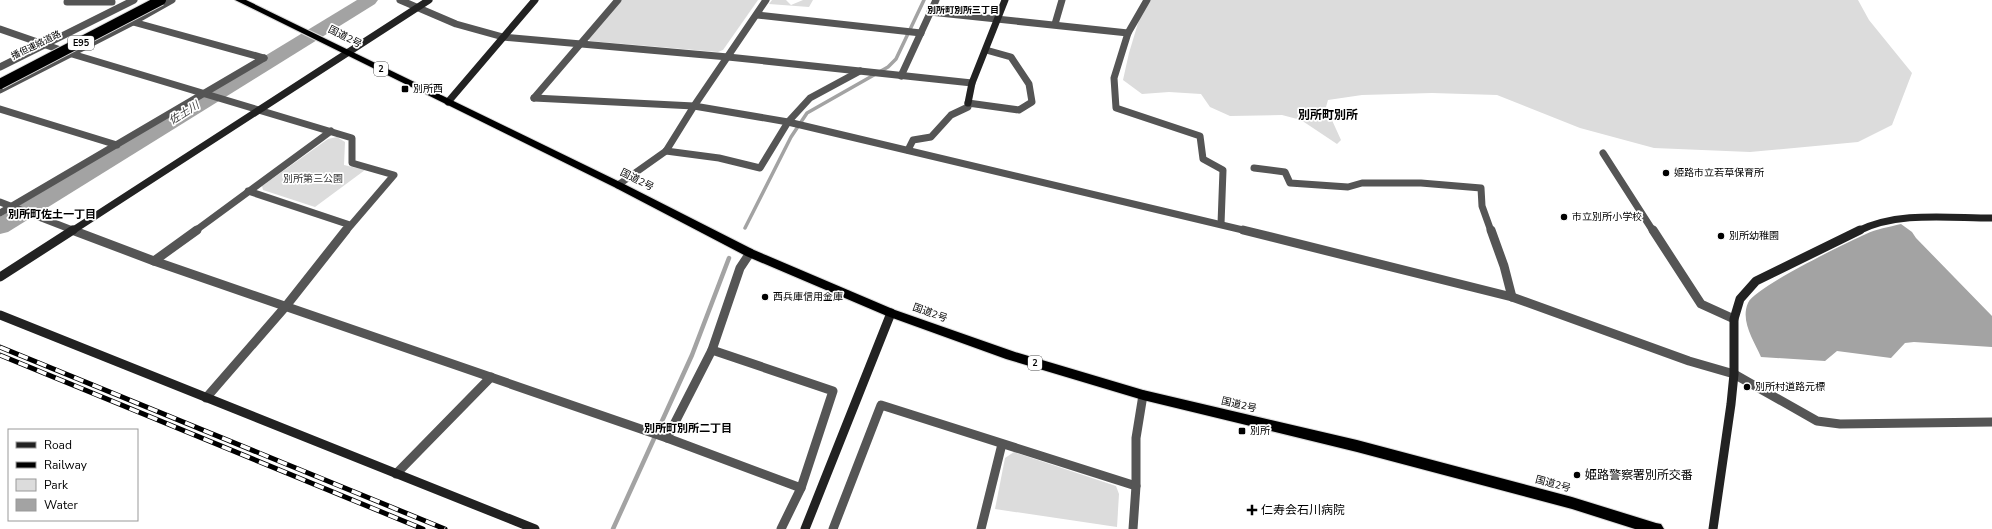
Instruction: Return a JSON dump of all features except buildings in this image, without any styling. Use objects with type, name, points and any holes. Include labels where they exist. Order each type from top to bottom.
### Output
[{"type":"highway","name":"播但連絡道路","points":[[0,76],[113,19],[146,0]]},
{"type":"highway","name":"播但連絡道路","points":[[0,84],[124,21],[161,0]]},
{"type":"highway","name":"国道2号","points":[[239,0],[618,185],[750,253],[891,313],[1012,356],[1143,395],[1357,446],[1572,503],[1656,529]]},
{"type":"street","points":[[0,67],[134,0]]},
{"type":"street","points":[[0,90],[72,54],[172,0]]},
{"type":"street","points":[[400,0],[456,24],[504,37],[728,57],[972,84]]},
{"type":"street","points":[[0,277],[429,0]]},
{"type":"street","points":[[448,102],[535,0]]},
{"type":"street","points":[[618,0],[534,98],[694,106],[788,122],[1221,224],[1512,297],[1689,361],[1734,374],[1817,421],[1840,424],[1992,422]]},
{"type":"street","points":[[618,185],[666,151],[694,106],[766,0]]},
{"type":"street","points":[[901,76],[936,0]]},
{"type":"street","points":[[908,150],[913,140],[931,137],[951,115],[968,107],[972,84],[1006,0]]},
{"type":"street","points":[[1055,24],[1062,0]]},
{"type":"street","points":[[1147,0],[1128,33],[1114,78],[1116,108],[1200,136],[1203,159],[1223,170],[1221,224]]},
{"type":"street","points":[[67,2],[112,2]]},
{"type":"street","points":[[930,12],[1055,24],[1128,33]]},
{"type":"street","points":[[757,15],[921,33]]},
{"type":"street","points":[[0,213],[264,58],[133,22]]},
{"type":"street","points":[[0,29],[47,44],[72,54],[218,96],[258,110],[352,138],[352,163],[394,175],[350,225],[286,306],[206,398]]},
{"type":"street","points":[[968,103],[1019,110],[1032,102],[1029,84],[1011,57],[986,50]]},
{"type":"street","points":[[666,151],[719,158],[760,168],[788,122],[810,98],[860,71]]},
{"type":"street","points":[[0,109],[117,145]]},
{"type":"street","points":[[154,261],[331,131]]},
{"type":"street","points":[[1603,153],[1701,304],[1734,319]]},
{"type":"street","points":[[1254,168],[1285,172],[1290,183],[1348,187],[1362,183],[1421,183],[1480,188],[1482,206],[1504,266],[1512,297]]},
{"type":"street","points":[[248,192],[350,225]]},
{"type":"street","points":[[0,202],[154,261],[650,432],[801,488]]},
{"type":"street","points":[[1713,529],[1734,374],[1734,319],[1740,299],[1756,281],[1873,223],[1904,218],[1992,218]]},
{"type":"street","points":[[664,437],[712,350],[740,268],[750,253]]},
{"type":"street","points":[[805,529],[891,313]]},
{"type":"street","points":[[0,315],[535,529]]},
{"type":"street","points":[[712,350],[833,391],[801,488],[781,529]]},
{"type":"street","points":[[396,474],[491,377]]},
{"type":"street","points":[[1133,529],[1136,486],[1136,438],[1143,395]]},
{"type":"street","points":[[834,529],[881,405],[1136,486]]},
{"type":"street","points":[[981,529],[1002,444]]},
{"type":"green space","points":[[622,0],[758,0],[723,50],[718,52],[590,41],[588,38]]},
{"type":"green space","points":[[772,0],[786,0],[791,5],[803,0],[813,0],[809,7],[769,4]]},
{"type":"green space","points":[[1145,0],[1858,0],[1869,20],[1912,73],[1892,125],[1858,142],[1750,152],[1654,148],[1580,128],[1497,95],[1432,93],[1362,95],[1328,100],[1326,107],[1341,140],[1337,144],[1301,120],[1282,115],[1230,116],[1210,107],[1201,94],[1169,92],[1142,94],[1123,80],[1129,53]]},
{"type":"green space","name":"別所第三公園","points":[[337,137],[345,142],[344,165],[365,170],[315,207],[263,190],[262,186],[328,139]]},
{"type":"green space","points":[[1014,452],[1116,486],[1119,494],[1117,527],[995,509],[1005,458]]},
{"type":"water","points":[[1901,224],[1912,232],[1916,238],[1992,316],[1992,347],[1914,342],[1905,343],[1891,358],[1837,351],[1825,361],[1761,357],[1749,331],[1746,317],[1748,303],[1754,296],[1783,277],[1840,246],[1870,232]]},
{"type":"waterway","name":"佐土川","points":[[0,227],[369,0]]},
{"type":"waterway","points":[[745,228],[791,137],[807,113],[888,67],[896,59],[924,0]]},
{"type":"waterway","points":[[613,529],[692,355],[729,258]]},
{"type":"railway","points":[[0,347],[445,529]]},
{"type":"railway","points":[[0,355],[423,529]]},
{"type":"place","name":"別所西","points":[[405,89]]},
{"type":"place","name":"姫路市立若草保育所","points":[[1666,173]]},
{"type":"place","name":"市立別所小学校","points":[[1564,217]]},
{"type":"place","name":"別所幼稚園","points":[[1721,236]]},
{"type":"place","name":"西兵庫信用金庫","points":[[765,297]]},
{"type":"place","name":"別所村道路元標","points":[[1747,387]]},
{"type":"place","name":"別所","points":[[1242,431]]},
{"type":"place","name":"姫路警察署別所交番","points":[[1577,475]]},
{"type":"place","name":"仁寿会石川病院","points":[[1252,510]]},
{"type":"district","name":"別所町別所三丁目","points":[[963,10]]},
{"type":"district","name":"別所町別所","points":[[1328,115]]},
{"type":"district","name":"別所町佐土一丁目","points":[[52,214]]},
{"type":"district","name":"別所町別所二丁目","points":[[688,428]]}]
